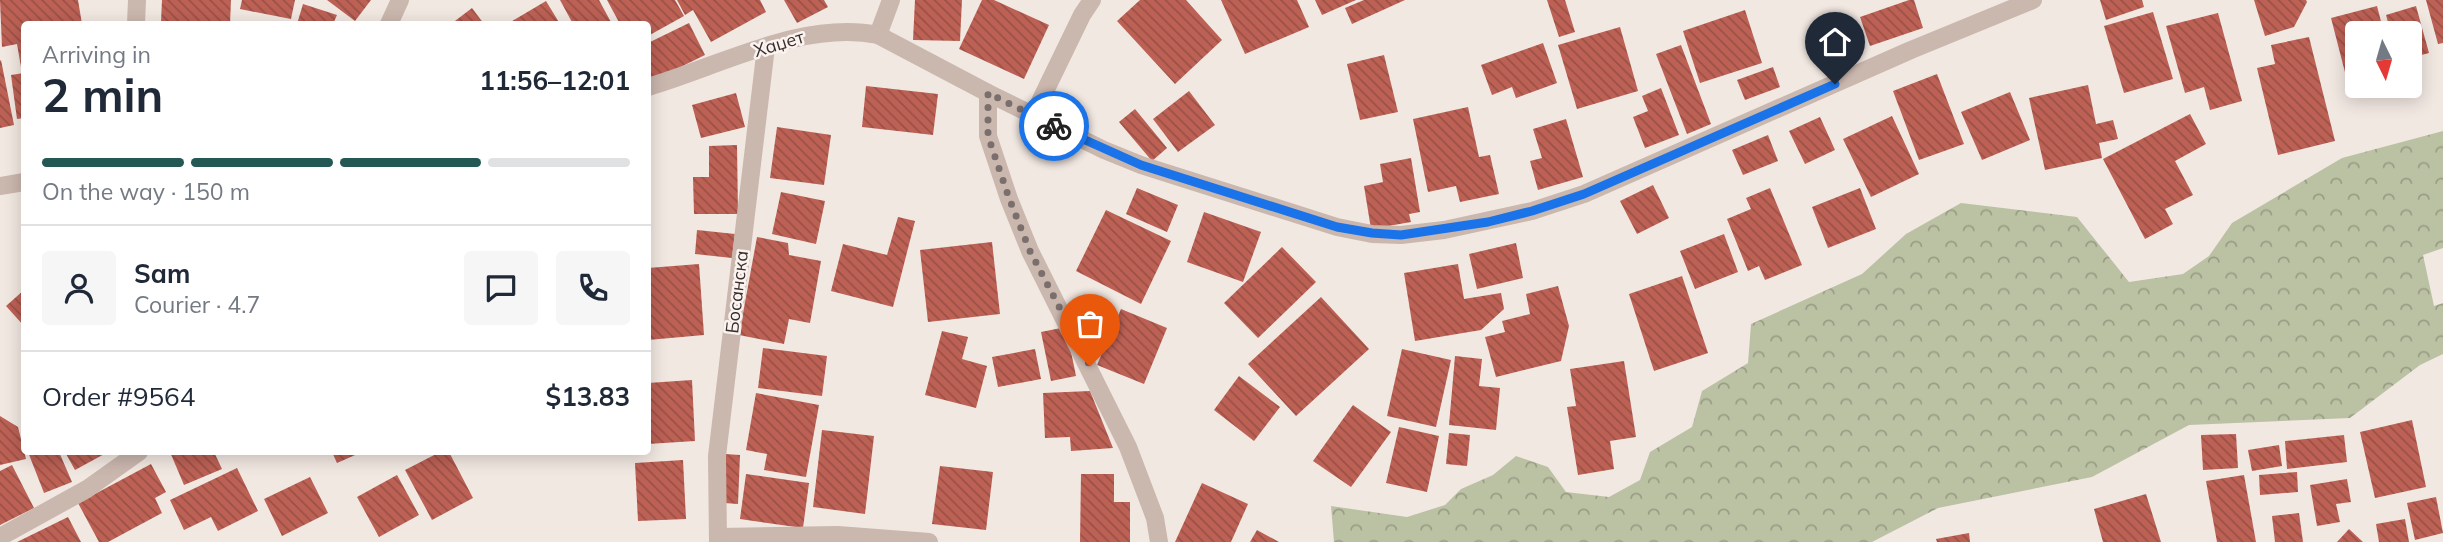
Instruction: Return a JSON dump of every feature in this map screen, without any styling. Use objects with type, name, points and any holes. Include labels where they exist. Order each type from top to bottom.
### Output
[{"type":"street","points":[[135,21],[137,0]]},
{"type":"street","points":[[390,21],[400,0]]},
{"type":"street","points":[[891,0],[878,35],[1104,150],[1141,165],[1337,227],[1401,235],[1488,222],[1584,194],[1911,50],[2033,0]]},
{"type":"street","points":[[1033,116],[1082,15],[1092,0]]},
{"type":"street","name":"Хаџет","points":[[651,86],[766,47],[833,31],[854,30],[878,35]]},
{"type":"street","name":"Босанска","points":[[766,47],[717,456],[718,539],[838,535],[929,542]]},
{"type":"street","points":[[988,93],[988,136],[1009,198],[1030,251],[1128,447],[1155,518],[1159,542]]},
{"type":"street","points":[[0,186],[21,182]]},
{"type":"street","points":[[0,537],[87,489],[134,455]]},
{"type":"green space","points":[[2443,131],[2443,248],[2423,255],[2434,306],[2443,303],[2443,354],[2420,365],[2350,418],[2189,425],[2092,477],[1938,508],[1872,542],[1334,542],[1331,506],[1407,517],[1445,505],[1461,489],[1493,475],[1516,456],[1548,467],[1566,492],[1609,497],[1640,480],[1650,452],[1692,427],[1702,391],[1748,363],[1751,324],[1862,274],[1906,234],[1961,203],[2077,217],[2129,282],[2183,274],[2209,256],[2232,223],[2342,158]]},
{"type":"building","points":[[0,0],[78,0],[82,21],[21,21],[21,67],[17,44],[2,47]]},
{"type":"building","points":[[162,0],[231,0],[230,21],[161,21]]},
{"type":"building","points":[[242,0],[295,0],[291,19],[240,9]]},
{"type":"building","points":[[327,0],[371,0],[355,21]]},
{"type":"building","points":[[560,0],[599,0],[610,21],[571,21]]},
{"type":"building","points":[[607,0],[675,0],[684,16],[651,34],[651,21],[618,21]]},
{"type":"building","points":[[677,0],[760,0],[766,12],[711,42],[693,10],[685,15]]},
{"type":"building","points":[[784,0],[824,0],[828,7],[797,23]]},
{"type":"building","points":[[915,0],[962,0],[960,41],[913,40]]},
{"type":"building","points":[[982,0],[994,0],[1049,25],[1024,79],[959,49]]},
{"type":"building","points":[[1140,0],[1186,0],[1222,40],[1175,84],[1117,21]]},
{"type":"building","points":[[1221,0],[1297,0],[1309,27],[1245,54]]},
{"type":"building","points":[[1315,0],[1356,0],[1322,15]]},
{"type":"building","points":[[1364,0],[1405,0],[1352,24],[1345,8]]},
{"type":"building","points":[[1547,0],[1565,0],[1575,32],[1559,37]]},
{"type":"building","points":[[1914,0],[1923,28],[1870,46],[1860,17]]},
{"type":"building","points":[[2100,0],[2142,0],[2144,7],[2106,20]]},
{"type":"building","points":[[2254,0],[2307,2],[2294,27],[2265,36]]},
{"type":"building","points":[[2426,0],[2443,0],[2443,43],[2438,44]]},
{"type":"building","points":[[546,1],[558,21],[512,21]]},
{"type":"building","points":[[303,4],[337,15],[334,21],[298,21]]},
{"type":"building","points":[[2377,6],[2381,21],[2345,21],[2345,72],[2331,18]]},
{"type":"building","points":[[2416,6],[2420,21],[2388,21],[2386,15]]},
{"type":"building","points":[[472,8],[482,21],[455,21]]},
{"type":"building","points":[[1745,10],[1762,63],[1700,83],[1683,31]]},
{"type":"building","points":[[2153,12],[2173,79],[2124,93],[2104,26]]},
{"type":"building","points":[[2218,13],[2242,101],[2210,110],[2204,87],[2185,93],[2166,26]]},
{"type":"building","points":[[689,23],[705,55],[651,82],[651,42]]},
{"type":"building","points":[[1620,27],[1638,91],[1577,109],[1558,45]]},
{"type":"building","points":[[2422,28],[2429,53],[2422,55]]},
{"type":"building","points":[[2309,37],[2335,141],[2278,155],[2257,68],[2275,64],[2271,45]]},
{"type":"building","points":[[1543,43],[1557,83],[1516,98],[1512,87],[1492,95],[1481,65]]},
{"type":"building","points":[[1681,45],[1711,124],[1687,134],[1656,54]]},
{"type":"building","points":[[1384,55],[1398,112],[1360,120],[1347,64]]},
{"type":"building","points":[[0,61],[14,125],[0,128]]},
{"type":"building","points":[[1773,67],[1780,87],[1745,100],[1737,80]]},
{"type":"building","points":[[21,73],[21,118],[17,119],[11,75]]},
{"type":"building","points":[[1937,74],[1964,144],[1919,160],[1893,91]]},
{"type":"building","points":[[2088,85],[2096,124],[2113,120],[2118,139],[2099,143],[2102,158],[2045,170],[2029,98]]},
{"type":"building","points":[[866,86],[938,94],[933,135],[862,127]]},
{"type":"building","points":[[1661,88],[1679,135],[1645,148],[1633,117],[1648,111],[1642,96]]},
{"type":"building","points":[[1189,91],[1215,125],[1178,152],[1153,119]]},
{"type":"building","points":[[2010,92],[2030,140],[1982,160],[1961,112]]},
{"type":"building","points":[[736,93],[745,127],[701,138],[692,105]]},
{"type":"building","points":[[1468,107],[1479,157],[1490,155],[1499,194],[1460,202],[1456,186],[1428,192],[1413,119]]},
{"type":"building","points":[[1135,109],[1167,148],[1152,161],[1119,122]]},
{"type":"building","points":[[2190,114],[2206,144],[2175,161],[2193,195],[2165,209],[2173,224],[2145,239],[2103,159]]},
{"type":"building","points":[[1892,116],[1919,174],[1871,197],[1843,139]]},
{"type":"building","points":[[1820,117],[1835,150],[1805,164],[1789,131]]},
{"type":"building","points":[[1566,119],[1583,177],[1538,190],[1530,161],[1542,158],[1533,129]]},
{"type":"building","points":[[777,127],[831,135],[824,185],[770,178]]},
{"type":"building","points":[[1768,135],[1778,161],[1743,175],[1732,150]]},
{"type":"building","points":[[737,145],[738,214],[694,214],[693,177],[709,177],[709,146]]},
{"type":"building","points":[[1411,158],[1420,212],[1409,214],[1411,222],[1371,229],[1364,186],[1383,182],[1380,164]]},
{"type":"building","points":[[1653,185],[1669,218],[1637,234],[1620,201]]},
{"type":"building","points":[[1137,188],[1178,205],[1167,232],[1126,214]]},
{"type":"building","points":[[1770,188],[1802,265],[1765,280],[1759,266],[1748,271],[1727,219],[1751,209],[1746,198]]},
{"type":"building","points":[[1860,188],[1876,229],[1828,248],[1812,207]]},
{"type":"building","points":[[781,192],[825,201],[816,244],[772,234]]},
{"type":"building","points":[[1106,210],[1171,241],[1141,304],[1076,271]]},
{"type":"building","points":[[1204,212],[1261,232],[1243,282],[1187,262]]},
{"type":"building","points":[[898,217],[915,221],[893,307],[831,291],[843,244],[887,255]]},
{"type":"building","points":[[697,230],[735,234],[732,258],[695,254]]},
{"type":"building","points":[[1724,234],[1738,272],[1695,289],[1680,251]]},
{"type":"building","points":[[757,237],[788,243],[789,255],[821,261],[810,323],[789,319],[784,344],[739,335]]},
{"type":"building","points":[[992,242],[1000,314],[928,322],[920,250]]},
{"type":"building","points":[[1516,243],[1523,278],[1477,289],[1469,254]]},
{"type":"building","points":[[1282,247],[1316,282],[1258,338],[1224,303]]},
{"type":"building","points":[[699,264],[704,335],[651,340],[651,268]]},
{"type":"building","points":[[1458,264],[1464,299],[1501,293],[1504,309],[1481,330],[1415,341],[1404,273]]},
{"type":"building","points":[[1682,276],[1708,353],[1654,371],[1629,294]]},
{"type":"building","points":[[1558,286],[1569,326],[1561,361],[1496,377],[1485,337],[1505,332],[1502,321],[1530,314],[1526,294]]},
{"type":"building","points":[[21,293],[21,323],[6,306]]},
{"type":"building","points":[[1321,297],[1369,349],[1296,416],[1248,364]]},
{"type":"building","points":[[1121,309],[1167,328],[1144,384],[1097,365]]},
{"type":"building","points":[[1066,327],[1076,376],[1051,381],[1041,332]]},
{"type":"building","points":[[942,331],[968,337],[962,359],[987,366],[976,408],[925,395]]},
{"type":"building","points":[[763,348],[827,356],[822,396],[758,388]]},
{"type":"building","points":[[1035,349],[1041,379],[998,387],[992,357]]},
{"type":"building","points":[[1402,349],[1451,360],[1436,427],[1387,416]]},
{"type":"building","points":[[1455,356],[1482,359],[1479,386],[1500,388],[1496,430],[1449,425]]},
{"type":"building","points":[[1624,361],[1636,437],[1610,441],[1614,469],[1578,475],[1567,407],[1576,406],[1570,369]]},
{"type":"building","points":[[1239,376],[1280,407],[1254,441],[1214,410]]},
{"type":"building","points":[[692,380],[695,441],[651,444],[651,383]]},
{"type":"building","points":[[1090,391],[1113,448],[1071,451],[1070,437],[1045,438],[1043,393]]},
{"type":"building","points":[[756,393],[819,405],[806,477],[764,470],[767,454],[746,450]]},
{"type":"building","points":[[1353,405],[1391,432],[1351,487],[1313,461]]},
{"type":"building","points":[[0,416],[18,427],[21,455],[25,455],[26,459],[0,465]]},
{"type":"building","points":[[2412,420],[2426,487],[2375,498],[2360,432]]},
{"type":"building","points":[[1399,427],[1439,436],[1427,492],[1386,483]]},
{"type":"building","points":[[822,430],[874,436],[865,514],[813,507]]},
{"type":"building","points":[[1449,433],[1470,435],[1467,466],[1446,464]]},
{"type":"building","points":[[2236,434],[2238,468],[2203,470],[2201,435]]},
{"type":"building","points":[[2344,435],[2347,462],[2287,469],[2285,441]]},
{"type":"building","points":[[2279,445],[2282,466],[2252,471],[2248,450]]},
{"type":"building","points":[[725,454],[740,455],[738,504],[724,503]]},
{"type":"building","points":[[29,455],[60,455],[72,482],[44,493]]},
{"type":"building","points":[[67,455],[102,455],[75,470]]},
{"type":"building","points":[[171,455],[215,455],[222,469],[184,485]]},
{"type":"building","points":[[333,455],[355,455],[337,463]]},
{"type":"building","points":[[434,455],[451,455],[473,498],[432,520],[405,470]]},
{"type":"building","points":[[683,460],[686,519],[638,521],[635,463]]},
{"type":"building","points":[[151,464],[166,492],[155,498],[162,513],[108,542],[99,542],[78,503]]},
{"type":"building","points":[[12,465],[34,508],[0,525],[0,471]]},
{"type":"building","points":[[940,466],[993,472],[986,530],[932,524]]},
{"type":"building","points":[[237,468],[258,511],[218,531],[211,517],[184,530],[170,500]]},
{"type":"building","points":[[2297,472],[2298,492],[2260,495],[2259,475]]},
{"type":"building","points":[[746,474],[809,483],[803,528],[740,519]]},
{"type":"building","points":[[1081,474],[1114,474],[1114,502],[1130,502],[1130,542],[1080,542]]},
{"type":"building","points":[[397,475],[419,515],[379,537],[357,497]]},
{"type":"building","points":[[2244,475],[2256,542],[2217,542],[2206,481]]},
{"type":"building","points":[[310,477],[328,513],[282,536],[264,499]]},
{"type":"building","points":[[2347,479],[2351,502],[2336,504],[2340,522],[2317,526],[2310,485]]},
{"type":"building","points":[[1202,483],[1248,504],[1231,542],[1175,542]]},
{"type":"building","points":[[2146,494],[2161,542],[2103,542],[2094,509]]},
{"type":"building","points":[[2436,497],[2443,533],[2415,540],[2407,503]]},
{"type":"building","points":[[2299,513],[2303,542],[2275,542],[2272,516]]},
{"type":"building","points":[[68,517],[81,542],[17,542]]},
{"type":"building","points":[[2405,519],[2409,542],[2379,542],[2376,524]]},
{"type":"building","points":[[2349,529],[2363,542],[2337,542]]},
{"type":"building","points":[[1257,530],[1279,542],[1250,542]]},
{"type":"building","points":[[1969,533],[1970,542],[1937,542],[1936,539]]},
{"type":"way so far","points":[[1054,126],[988,93],[988,136],[995,161],[1030,251],[1090,366]]},
{"type":"route","points":[[1054,126],[1141,165],[1337,227],[1401,235],[1488,222],[1584,194],[1835,84]]}]
